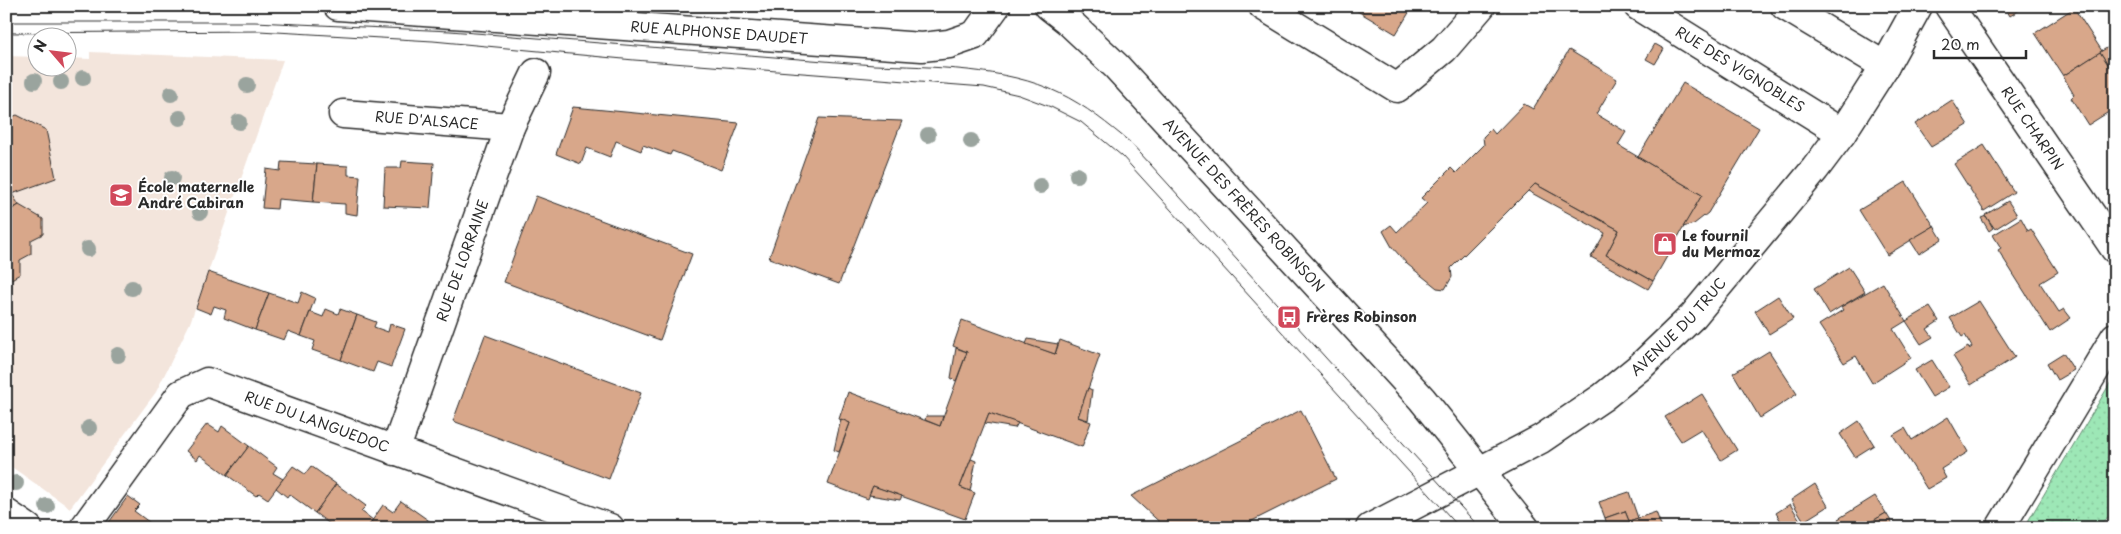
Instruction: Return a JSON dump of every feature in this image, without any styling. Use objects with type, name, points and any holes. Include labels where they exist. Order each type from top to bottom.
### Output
[{"type":"street","name":"RUE ALPHONSE DAUDET","points":[[338,6],[922,47],[949,44],[974,35],[996,6]]},
{"type":"street","name":"AVENUE DES FRÈRES ROBINSON","points":[[1049,6],[1116,66],[1422,399],[1525,528]]},
{"type":"street","points":[[1263,6],[1397,88],[1444,49],[1481,6]]},
{"type":"street","name":"RUE DES VIGNOBLES","points":[[1638,6],[1842,133]]},
{"type":"street","points":[[1785,6],[1885,66]]},
{"type":"street","name":"AVENUE DU TRUC","points":[[1370,528],[1541,439],[1603,397],[1641,366],[1693,316],[1815,170],[1842,133],[1885,66],[1918,6]]},
{"type":"street","name":"RUE CHARPIN","points":[[1950,6],[2115,249]]},
{"type":"street","name":"RUE DE LORRAINE","points":[[395,451],[510,127],[536,73]]},
{"type":"street","name":"RUE D'ALSACE","points":[[343,114],[510,127]]},
{"type":"street","points":[[2000,528],[2115,337]]},
{"type":"street","name":"RUE DU LANGUEDOC","points":[[84,528],[181,394],[207,382],[610,528]]},
{"type":"street","points":[[6,513],[28,528]]},
{"type":"shaded area","name":"École maternelle André Cabiran","points":[[90,52],[283,60],[190,323],[156,392],[70,508],[6,463],[6,56],[28,57],[28,78],[78,78],[78,58],[90,59]]},
{"type":"green space","points":[[2115,375],[2115,513],[2093,528],[2024,528]]},
{"type":"building","points":[[1349,6],[1413,6],[1396,34]]},
{"type":"building","points":[[2004,6],[2026,6],[2010,16]]},
{"type":"building","points":[[2074,8],[2102,51],[2063,76],[2035,33]]},
{"type":"building","points":[[2115,43],[2115,75],[2100,52]]},
{"type":"building","points":[[1655,44],[1664,49],[1655,64],[1646,59]]},
{"type":"building","points":[[1569,50],[1617,79],[1596,114],[1626,132],[1618,145],[1702,195],[1653,281],[1606,255],[1619,230],[1535,184],[1451,268],[1452,277],[1445,289],[1437,288],[1407,264],[1392,247],[1383,231],[1391,225],[1397,232],[1427,203],[1421,198],[1451,168],[1456,173],[1484,145],[1483,137],[1491,129],[1495,134],[1524,104],[1533,109]]},
{"type":"building","points":[[2100,52],[2115,75],[2115,95],[2109,99],[2115,108],[2088,125],[2071,98],[2074,95],[2063,76]]},
{"type":"building","points":[[6,78],[11,80],[12,117],[17,115],[46,130],[56,178],[12,194],[6,199]]},
{"type":"building","points":[[1683,83],[1759,128],[1708,213],[1694,224],[1683,227],[1702,195],[1638,157]]},
{"type":"building","points":[[2115,95],[2115,107],[2109,99]]},
{"type":"building","points":[[1952,100],[1968,125],[1931,147],[1915,124]]},
{"type":"building","points":[[573,107],[739,123],[721,170],[672,151],[670,155],[643,145],[641,151],[616,141],[610,157],[587,148],[581,164],[556,154]]},
{"type":"building","points":[[819,118],[902,121],[839,284],[769,258]]},
{"type":"building","points":[[1984,145],[2014,192],[1984,211],[1954,164]]},
{"type":"building","points":[[402,161],[434,163],[430,208],[383,206],[385,168],[401,168]]},
{"type":"building","points":[[281,162],[317,164],[313,202],[278,199],[277,209],[262,208],[266,169],[280,171]]},
{"type":"building","points":[[317,164],[348,166],[348,175],[360,176],[357,215],[345,213],[345,204],[313,202]]},
{"type":"building","points":[[1906,182],[1934,226],[1887,255],[1859,210]]},
{"type":"building","points":[[1535,184],[1619,230],[1606,255],[1653,281],[1648,289],[1591,257],[1605,233],[1528,191]]},
{"type":"building","points":[[12,194],[19,205],[6,213],[6,199]]},
{"type":"building","points":[[536,196],[692,254],[660,340],[504,282]]},
{"type":"building","points":[[2008,201],[2017,215],[1995,229],[1985,215]]},
{"type":"building","points":[[19,205],[43,219],[43,234],[31,240],[31,254],[20,260],[20,274],[8,281],[6,280],[6,213]]},
{"type":"building","points":[[1986,216],[1993,228],[1989,231],[1981,218]]},
{"type":"building","points":[[2021,218],[2028,231],[2031,229],[2058,272],[2040,283],[2059,312],[2064,309],[2071,318],[2050,332],[1998,250],[2001,248],[1993,235]]},
{"type":"building","points":[[1934,226],[1942,239],[1919,254],[1910,240]]},
{"type":"building","points":[[1849,267],[1865,292],[1829,314],[1814,289]]},
{"type":"building","points":[[208,272],[269,293],[255,330],[224,318],[226,310],[214,306],[211,314],[196,308]]},
{"type":"building","points":[[1883,283],[1906,321],[1893,329],[1911,358],[1872,383],[1856,356],[1844,363],[1819,325],[1843,310],[1841,307]]},
{"type":"building","points":[[302,292],[315,298],[301,336],[288,331],[284,340],[255,330],[269,293],[298,303]]},
{"type":"building","points":[[1778,296],[1793,319],[1769,334],[1755,311]]},
{"type":"building","points":[[1979,301],[2015,357],[1971,385],[1953,356],[1968,347],[1969,349],[1972,347],[1965,335],[1962,337],[1950,318]]},
{"type":"building","points":[[1930,307],[1939,321],[1927,329],[1933,337],[1921,344],[1906,321]]},
{"type":"building","points":[[326,309],[338,314],[340,309],[357,315],[341,360],[312,350],[315,341],[301,336],[310,312],[323,317]]},
{"type":"building","points":[[357,315],[376,322],[374,327],[388,332],[390,324],[405,329],[391,367],[377,362],[373,372],[341,360]]},
{"type":"building","points":[[962,320],[1055,354],[1060,340],[1100,355],[1078,417],[1091,422],[1082,447],[989,413],[960,487],[975,493],[965,519],[873,486],[868,499],[828,484],[850,423],[839,419],[848,392],[940,426],[967,352],[953,346]]},
{"type":"building","points":[[485,335],[641,393],[609,479],[453,421]]},
{"type":"building","points":[[1028,339],[1058,344],[1055,354],[1026,344]]},
{"type":"building","points":[[956,348],[967,352],[956,381],[951,378]]},
{"type":"building","points":[[1769,351],[1797,394],[1760,418],[1733,373]]},
{"type":"building","points":[[2063,353],[2074,370],[2057,380],[2047,363]]},
{"type":"building","points":[[1932,360],[1949,387],[1932,397],[1915,370]]},
{"type":"building","points":[[1088,388],[1092,390],[1088,420],[1078,417]]},
{"type":"building","points":[[1702,394],[1737,450],[1721,460],[1701,429],[1681,441],[1665,417]]},
{"type":"building","points":[[1301,410],[1336,479],[1238,528],[1166,528],[1131,496]]},
{"type":"building","points":[[989,413],[1018,423],[1015,428],[985,423]]},
{"type":"building","points":[[926,416],[943,416],[940,426],[925,420]]},
{"type":"building","points":[[1948,417],[1968,452],[1941,469],[1946,478],[1927,489],[1893,435],[1905,428],[1912,440]]},
{"type":"building","points":[[841,419],[850,423],[839,452],[834,450]]},
{"type":"building","points":[[1859,421],[1874,445],[1855,457],[1840,434]]},
{"type":"building","points":[[207,424],[219,432],[222,426],[249,446],[227,475],[200,455],[197,460],[186,451]]},
{"type":"building","points":[[249,446],[277,467],[273,473],[283,479],[268,499],[259,493],[256,496],[227,475]]},
{"type":"building","points":[[971,459],[976,461],[970,491],[960,487]]},
{"type":"building","points":[[293,466],[305,474],[311,466],[336,484],[315,513],[289,494],[287,497],[276,488]]},
{"type":"building","points":[[336,484],[366,506],[361,511],[373,520],[367,528],[335,528],[315,513]]},
{"type":"building","points":[[1815,484],[1828,506],[1804,521],[1791,500]]},
{"type":"building","points":[[873,486],[902,496],[900,500],[869,495]]},
{"type":"building","points":[[1629,492],[1638,518],[1629,521],[1625,511],[1605,518],[1599,502]]},
{"type":"building","points":[[128,496],[140,505],[134,511],[157,528],[105,528]]},
{"type":"building","points":[[1875,496],[1886,513],[1861,528],[1843,528],[1838,519]]},
{"type":"building","points":[[401,501],[428,520],[423,528],[367,528],[383,505],[393,512]]},
{"type":"building","points":[[1790,504],[1805,528],[1785,528],[1776,513]]},
{"type":"building","points":[[1625,511],[1629,521],[1656,512],[1662,528],[1608,528],[1605,518]]},
{"type":"building","points":[[1886,513],[1895,528],[1861,528]]},
{"type":"building","points":[[428,520],[439,528],[423,528]]},
{"type":"tram line","points":[[6,22],[255,22],[450,31],[874,65],[968,70],[992,73],[1038,84],[1078,103],[1131,143],[1480,528]]},
{"type":"tram line","points":[[6,33],[259,31],[433,41],[634,60],[984,87],[1019,95],[1051,107],[1081,122],[1122,156],[1460,528]]},
{"type":"place","name":"École maternelle André Cabiran","points":[[121,195]]},
{"type":"place","name":"Le fournil du Mermoz","points":[[1665,244]]},
{"type":"place","name":"Frères Robinson","points":[[1289,317]]}]
